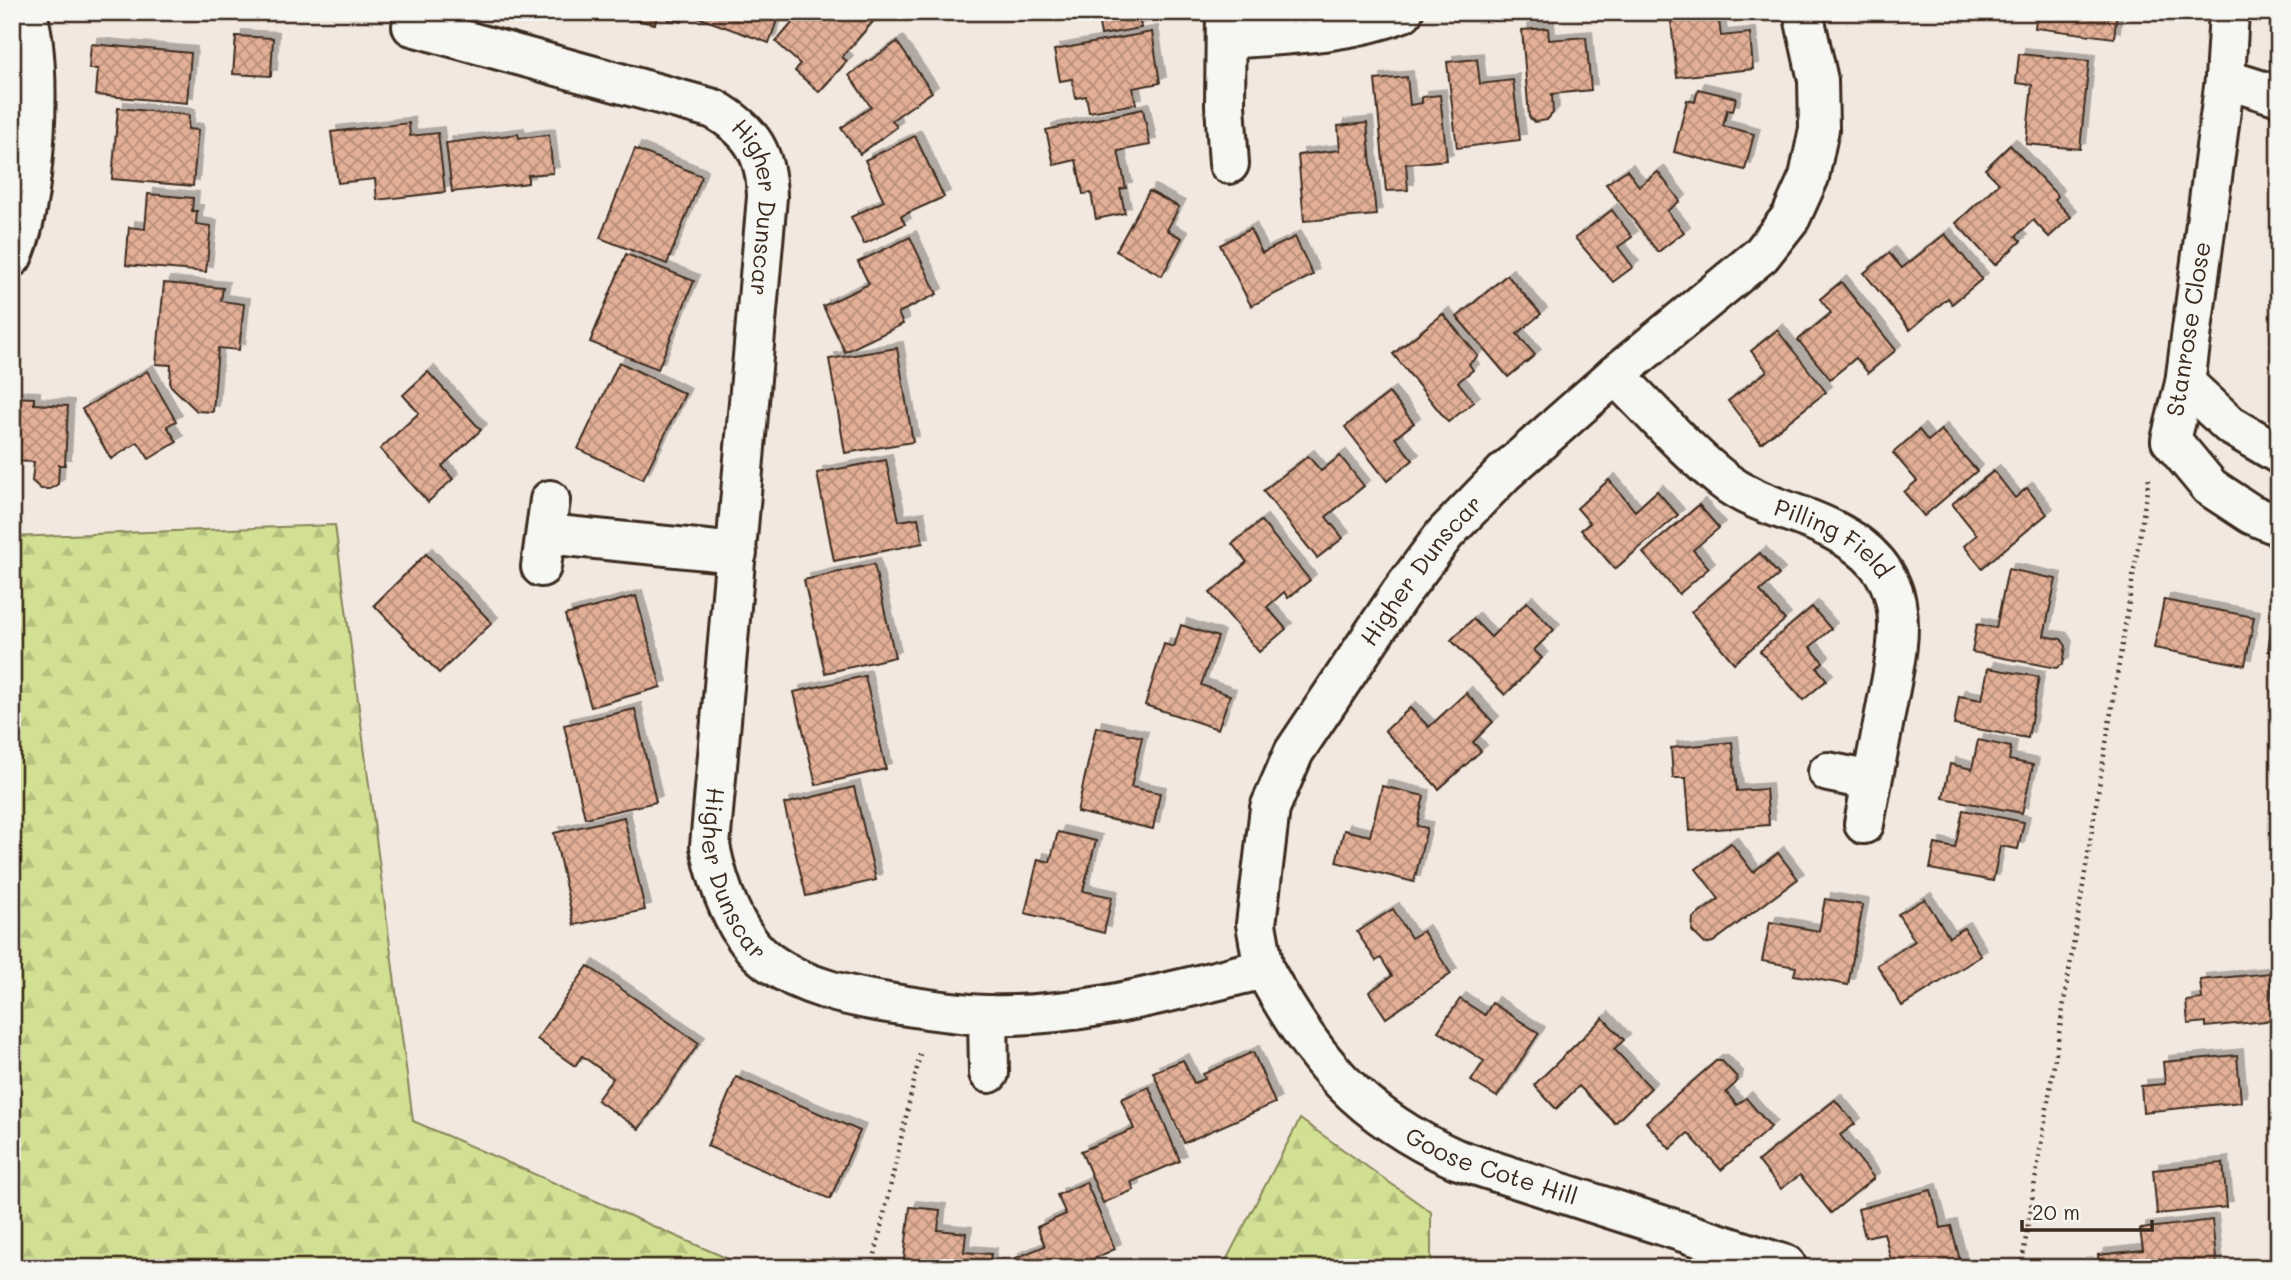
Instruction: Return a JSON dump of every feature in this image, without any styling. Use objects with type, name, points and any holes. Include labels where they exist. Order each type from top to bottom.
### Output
[{"type":"street","points":[[12,257],[26,216],[37,86],[36,51],[26,12]]},
{"type":"street","points":[[1229,164],[1225,105],[1227,25],[1336,31],[1376,23],[1403,12]]},
{"type":"street","name":"Higher Dunscar","points":[[412,26],[714,109],[737,122],[755,144],[766,171],[767,197],[710,846],[719,886],[740,927],[767,961],[813,986],[930,1010],[988,1015],[1057,1012],[1265,969],[1256,924],[1270,808],[1294,752],[1400,594],[1445,534],[1504,472],[1615,375],[1761,255],[1791,217],[1809,177],[1819,129],[1818,80],[1803,12]]},
{"type":"street","name":"Stanrose Close","points":[[2229,12],[2225,79],[2185,383],[2171,440],[2210,487],[2251,513],[2279,526]]},
{"type":"street","points":[[2225,79],[2279,96]]},
{"type":"street","name":"Pilling Field","points":[[1615,375],[1722,479],[1748,495],[1832,529],[1860,545],[1881,568],[1896,600],[1900,636],[1864,824]]},
{"type":"street","points":[[2185,383],[2230,425],[2279,454]]},
{"type":"street","points":[[546,534],[737,553]]},
{"type":"street","points":[[1828,772],[1872,781]]},
{"type":"street","name":"Goose Cote Hill","points":[[1265,969],[1294,1024],[1325,1065],[1366,1104],[1414,1140],[1456,1159],[1786,1265]]},
{"type":"street","points":[[988,1015],[989,1073]]},
{"type":"path","points":[[2021,1268],[2146,483],[2171,440]]},
{"type":"path","points":[[872,1268],[930,1010]]},
{"type":"path","points":[[12,1266],[22,1268]]},
{"type":"green space","points":[[335,525],[413,1121],[749,1268],[12,1268],[12,537]]},
{"type":"green space","points":[[1300,1119],[1431,1212],[1431,1268],[1222,1268]]},
{"type":"building","points":[[90,12],[175,12],[175,19]]},
{"type":"building","points":[[615,12],[684,12],[682,22],[668,20],[669,14],[658,13],[655,24],[614,16]]},
{"type":"building","points":[[699,12],[780,12],[769,43],[697,17]]},
{"type":"building","points":[[794,12],[869,12],[876,18],[842,57],[847,61],[819,92],[795,71],[800,64],[776,42],[793,22],[789,18]]},
{"type":"building","points":[[1097,12],[1139,12],[1141,28],[1101,35]]},
{"type":"building","points":[[1670,12],[1718,12],[1721,36],[1750,33],[1753,69],[1677,77]]},
{"type":"building","points":[[2037,12],[2117,12],[2114,38],[2035,28]]},
{"type":"building","points":[[1548,28],[1549,40],[1586,37],[1591,90],[1552,94],[1553,113],[1547,120],[1534,122],[1529,117],[1522,30]]},
{"type":"building","points":[[1152,32],[1160,83],[1133,88],[1136,104],[1089,112],[1086,96],[1076,98],[1072,79],[1060,81],[1054,50]]},
{"type":"building","points":[[236,36],[273,38],[271,76],[233,74]]},
{"type":"building","points":[[897,42],[932,92],[892,120],[897,127],[860,154],[841,128],[871,107],[849,75]]},
{"type":"building","points":[[91,44],[191,53],[187,103],[96,95],[98,69],[89,69]]},
{"type":"building","points":[[2019,54],[2089,61],[2080,149],[2026,144],[2032,85],[2016,83]]},
{"type":"building","points":[[1477,59],[1480,84],[1513,80],[1520,140],[1457,148],[1447,62]]},
{"type":"building","points":[[1407,77],[1410,105],[1422,103],[1422,97],[1440,95],[1447,160],[1406,164],[1408,190],[1386,191],[1375,80]]},
{"type":"building","points":[[1698,89],[1736,98],[1733,111],[1727,110],[1723,126],[1754,134],[1745,170],[1674,152],[1687,100],[1695,102]]},
{"type":"building","points":[[118,108],[189,115],[188,129],[198,130],[193,186],[112,179]]},
{"type":"building","points":[[1143,109],[1150,145],[1118,151],[1126,188],[1120,189],[1125,213],[1096,219],[1091,193],[1083,194],[1076,160],[1054,165],[1046,130]]},
{"type":"building","points":[[409,123],[410,136],[438,133],[445,192],[377,200],[375,179],[338,183],[331,132]]},
{"type":"building","points":[[1367,123],[1376,215],[1304,221],[1298,155],[1340,150],[1338,126]]},
{"type":"building","points":[[518,134],[519,138],[549,135],[553,173],[528,175],[528,183],[452,192],[446,143]]},
{"type":"building","points":[[915,136],[944,197],[901,216],[905,224],[864,244],[851,217],[884,201],[865,160]]},
{"type":"building","points":[[2010,145],[2058,196],[2055,200],[2071,217],[2049,237],[2033,220],[2016,236],[2021,241],[1995,265],[1956,223],[1999,183],[1985,169]]},
{"type":"building","points":[[635,149],[702,176],[667,264],[600,238]]},
{"type":"building","points":[[1627,170],[1639,186],[1658,172],[1680,201],[1667,211],[1684,232],[1658,252],[1606,184]]},
{"type":"building","points":[[1149,191],[1179,207],[1167,230],[1182,238],[1162,276],[1116,251]]},
{"type":"building","points":[[148,194],[193,198],[192,211],[197,211],[196,224],[211,226],[206,272],[126,265],[129,227],[145,229]]},
{"type":"building","points":[[1612,210],[1632,237],[1618,247],[1633,267],[1613,282],[1575,238]]},
{"type":"building","points":[[1250,229],[1262,253],[1295,237],[1313,275],[1251,306],[1220,245]]},
{"type":"building","points":[[1945,234],[1982,279],[1952,304],[1948,298],[1910,330],[1864,273],[1889,253],[1902,268]]},
{"type":"building","points":[[910,237],[937,294],[898,313],[903,324],[845,352],[823,306],[869,284],[858,262]]},
{"type":"building","points":[[626,254],[694,281],[658,369],[590,342]]},
{"type":"building","points":[[1507,275],[1541,314],[1517,334],[1535,355],[1508,377],[1457,317]]},
{"type":"building","points":[[1841,282],[1896,350],[1868,373],[1856,358],[1830,379],[1798,340],[1831,313],[1820,299]]},
{"type":"building","points":[[164,283],[223,288],[221,301],[244,304],[239,350],[218,348],[213,412],[197,411],[170,385],[171,365],[156,364]]},
{"type":"building","points":[[1443,314],[1478,356],[1469,364],[1473,370],[1458,382],[1474,402],[1448,422],[1393,354]]},
{"type":"building","points":[[1777,330],[1826,392],[1761,443],[1728,401],[1767,371],[1751,351]]},
{"type":"building","points":[[897,348],[913,442],[845,453],[829,359]]},
{"type":"building","points":[[619,362],[685,394],[643,479],[578,449]]},
{"type":"building","points":[[147,371],[176,421],[167,426],[177,442],[149,459],[138,442],[111,459],[82,409]]},
{"type":"building","points":[[428,372],[481,430],[442,466],[453,479],[428,502],[380,449],[419,413],[403,395]]},
{"type":"building","points":[[1389,393],[1414,423],[1395,438],[1413,460],[1387,481],[1345,427]]},
{"type":"building","points":[[12,397],[34,398],[34,404],[68,406],[65,465],[59,465],[58,484],[50,489],[41,489],[32,481],[34,462],[12,461]]},
{"type":"building","points":[[1919,430],[1928,441],[1941,430],[1977,471],[1924,516],[1904,492],[1917,481],[1893,453]]},
{"type":"building","points":[[1308,456],[1321,471],[1340,456],[1364,486],[1326,517],[1343,538],[1317,558],[1263,491]]},
{"type":"building","points":[[886,460],[899,521],[918,518],[923,543],[834,561],[817,473]]},
{"type":"building","points":[[1994,471],[2015,498],[2027,488],[2047,514],[1982,568],[1964,546],[1977,535],[1952,504]]},
{"type":"building","points":[[1609,480],[1635,511],[1657,491],[1678,515],[1615,569],[1581,530],[1590,523],[1577,508]]},
{"type":"building","points":[[1699,505],[1719,528],[1693,550],[1709,568],[1679,594],[1643,553]]},
{"type":"building","points":[[1261,521],[1310,580],[1288,598],[1284,592],[1267,607],[1286,629],[1259,652],[1210,593],[1247,562],[1232,544]]},
{"type":"building","points":[[1760,553],[1779,575],[1760,591],[1785,620],[1734,663],[1691,612]]},
{"type":"building","points":[[426,554],[492,623],[439,673],[374,605]]},
{"type":"building","points":[[874,564],[895,657],[825,673],[804,580]]},
{"type":"building","points":[[2008,569],[2056,579],[2044,636],[2061,639],[2066,646],[2063,664],[2056,668],[1972,652],[1977,624],[1996,628]]},
{"type":"building","points":[[636,596],[661,687],[591,707],[565,615]]},
{"type":"building","points":[[2164,600],[2254,617],[2245,665],[2154,648]]},
{"type":"building","points":[[1527,602],[1554,630],[1534,650],[1542,658],[1505,695],[1451,640],[1473,619],[1491,637]]},
{"type":"building","points":[[2275,602],[2279,602],[2279,653],[2268,651]]},
{"type":"building","points":[[1812,607],[1831,629],[1810,647],[1823,662],[1817,668],[1827,680],[1803,700],[1760,651]]},
{"type":"building","points":[[1181,625],[1218,637],[1201,685],[1230,695],[1218,729],[1145,705],[1164,644],[1174,647]]},
{"type":"building","points":[[1988,668],[2039,677],[2028,738],[1954,725],[1959,696],[1982,700]]},
{"type":"building","points":[[865,676],[886,769],[816,785],[794,692]]},
{"type":"building","points":[[1466,693],[1493,722],[1473,742],[1481,751],[1439,789],[1385,731],[1410,708],[1429,727]]},
{"type":"building","points":[[635,709],[656,802],[585,818],[564,725]]},
{"type":"building","points":[[1096,727],[1142,737],[1131,787],[1160,793],[1153,829],[1077,812]]},
{"type":"building","points":[[1978,740],[2011,747],[2009,760],[2033,765],[2022,813],[1943,798],[1950,764],[1972,769]]},
{"type":"building","points":[[1732,742],[1737,791],[1766,789],[1769,825],[1690,831],[1686,778],[1673,778],[1671,748]]},
{"type":"building","points":[[1382,786],[1424,796],[1417,826],[1427,828],[1414,882],[1336,862],[1344,830],[1370,836]]},
{"type":"building","points":[[854,787],[876,880],[806,896],[784,804]]},
{"type":"building","points":[[1963,810],[2024,822],[2018,849],[2000,846],[1993,881],[1930,869],[1935,844],[1955,848]]},
{"type":"building","points":[[624,817],[645,910],[574,925],[554,833]]},
{"type":"building","points":[[1058,832],[1096,841],[1083,891],[1112,897],[1104,933],[1025,913],[1038,859],[1050,862]]},
{"type":"building","points":[[1731,843],[1753,872],[1778,853],[1798,879],[1713,942],[1705,944],[1692,931],[1693,918],[1719,899],[1696,869]]},
{"type":"building","points":[[1825,899],[1863,905],[1848,985],[1794,975],[1796,967],[1762,961],[1770,922],[1819,931]]},
{"type":"building","points":[[1925,899],[1949,937],[1964,928],[1981,956],[1902,1006],[1877,965],[1915,941],[1898,914]]},
{"type":"building","points":[[1393,909],[1411,938],[1423,931],[1451,974],[1386,1018],[1369,992],[1392,976],[1381,958],[1376,961],[1357,932]]},
{"type":"building","points":[[588,966],[699,1043],[639,1129],[597,1100],[613,1078],[582,1056],[575,1066],[537,1039]]},
{"type":"building","points":[[2270,973],[2275,1020],[2206,1027],[2206,1022],[2188,1024],[2186,1001],[2202,999],[2200,980]]},
{"type":"building","points":[[1460,999],[1485,1015],[1492,1003],[1539,1033],[1497,1097],[1471,1081],[1484,1061],[1438,1031]]},
{"type":"building","points":[[1603,1018],[1624,1040],[1614,1049],[1651,1088],[1615,1123],[1579,1086],[1556,1109],[1534,1085]]},
{"type":"building","points":[[1253,1052],[1275,1103],[1184,1143],[1153,1072],[1183,1060],[1194,1083],[1205,1079],[1203,1074]]},
{"type":"building","points":[[2237,1055],[2241,1102],[2143,1112],[2141,1086],[2165,1084],[2163,1062]]},
{"type":"building","points":[[1716,1061],[1722,1061],[1737,1077],[1736,1083],[1726,1092],[1737,1105],[1746,1098],[1771,1127],[1721,1170],[1688,1133],[1670,1149],[1646,1122]]},
{"type":"building","points":[[736,1077],[860,1131],[830,1199],[707,1146]]},
{"type":"building","points":[[1149,1087],[1180,1161],[1131,1182],[1134,1190],[1103,1203],[1081,1151],[1134,1129],[1121,1099]]},
{"type":"building","points":[[1835,1100],[1855,1124],[1840,1135],[1874,1178],[1831,1213],[1800,1175],[1781,1189],[1758,1161]]},
{"type":"building","points":[[2223,1163],[2227,1207],[2157,1214],[2153,1170]]},
{"type":"building","points":[[1086,1182],[1115,1249],[1074,1268],[1016,1268],[1013,1259],[1045,1246],[1037,1227],[1066,1214],[1057,1195]]},
{"type":"building","points":[[1931,1190],[1941,1228],[1951,1226],[1962,1268],[1893,1268],[1884,1233],[1865,1237],[1858,1209]]},
{"type":"building","points":[[910,1207],[940,1210],[938,1230],[966,1233],[964,1252],[991,1254],[989,1268],[903,1268]]},
{"type":"building","points":[[2212,1220],[2217,1268],[2099,1268],[2098,1255],[2143,1250],[2140,1229]]}]
